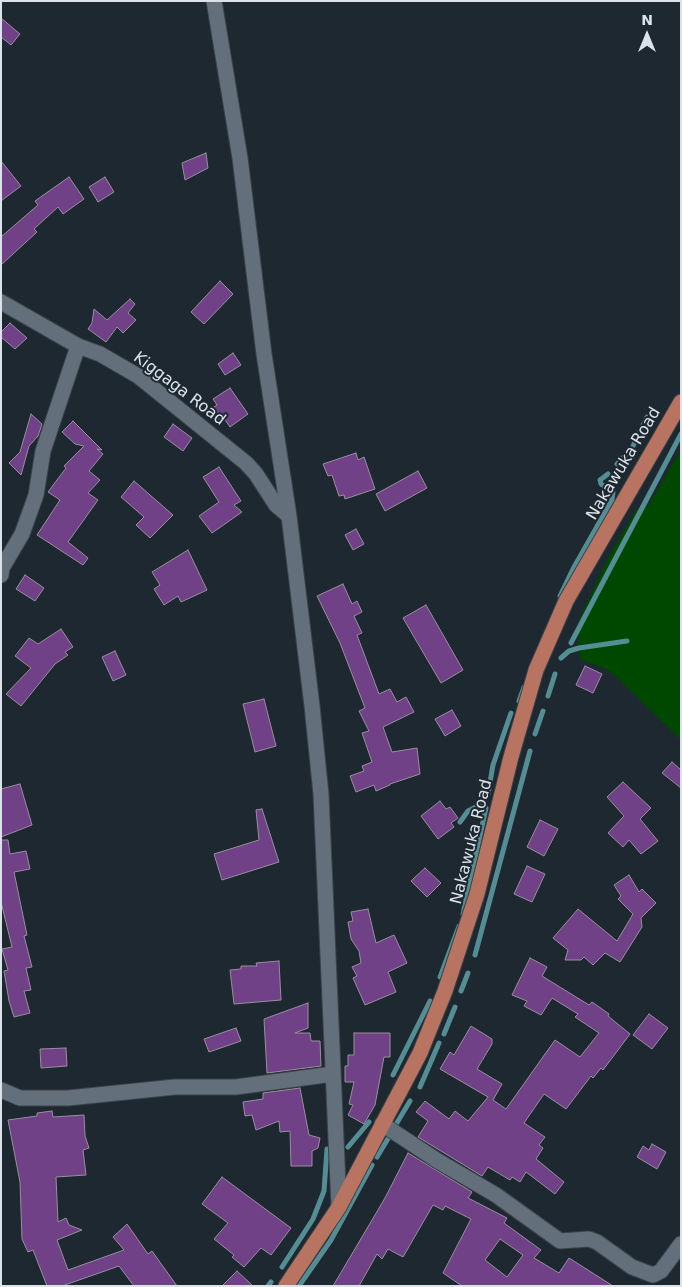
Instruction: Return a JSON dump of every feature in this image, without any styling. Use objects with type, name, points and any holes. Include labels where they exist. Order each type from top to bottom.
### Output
[{"type":"main road","name":"Nakawuka Road","points":[[286,1286],[339,1207],[420,1053],[461,946],[477,894],[511,757],[536,670],[566,601],[681,402]]},
{"type":"street","points":[[214,1],[240,158],[264,354],[289,516],[321,794],[339,1207]]},
{"type":"street","name":"Kiggaga Road","points":[[1,302],[78,346],[100,354],[138,376],[246,463],[256,474],[276,505],[289,516]]},
{"type":"street","points":[[1,575],[2,568],[22,534],[36,495],[43,451],[78,346]]},
{"type":"street","points":[[1,1090],[20,1098],[68,1098],[175,1086],[236,1087],[333,1074]]},
{"type":"street","points":[[382,1124],[438,1161],[496,1195],[560,1241],[589,1239],[598,1242],[649,1280],[661,1271],[681,1244]]},
{"type":"green space","points":[[681,450],[681,740],[610,671],[580,659],[578,640],[579,620],[607,560],[637,508],[647,507]]},
{"type":"building","points":[[1,18],[20,34],[11,45],[1,37]]},
{"type":"building","points":[[206,153],[208,168],[185,180],[182,163]]},
{"type":"building","points":[[1,161],[21,186],[1,201]]},
{"type":"building","points":[[69,177],[84,199],[63,214],[58,207],[34,229],[37,232],[1,265],[1,237],[38,205],[35,201]]},
{"type":"building","points":[[105,177],[114,192],[98,202],[89,187]]},
{"type":"building","points":[[220,281],[233,294],[204,324],[191,312]]},
{"type":"building","points":[[130,299],[135,304],[128,313],[136,320],[123,333],[117,327],[106,342],[88,329],[92,323],[94,309],[107,320]]},
{"type":"building","points":[[10,323],[27,338],[15,349],[1,337],[1,332]]},
{"type":"building","points":[[233,353],[241,365],[225,375],[218,364]]},
{"type":"building","points":[[230,388],[248,414],[230,427],[225,420],[220,423],[211,409],[217,405],[213,399]]},
{"type":"building","points":[[31,414],[42,424],[38,436],[29,446],[21,475],[9,463],[20,452]]},
{"type":"building","points":[[73,421],[102,450],[97,449],[103,454],[89,471],[100,480],[88,493],[98,500],[68,542],[88,558],[83,565],[37,535],[60,500],[48,492],[66,468],[64,466],[84,446],[75,444],[62,432]]},
{"type":"building","points":[[173,424],[192,438],[183,451],[164,437]]},
{"type":"building","points":[[356,453],[358,460],[364,457],[375,489],[345,499],[344,495],[339,496],[332,475],[328,476],[323,464]]},
{"type":"building","points":[[219,467],[241,501],[234,505],[242,512],[212,533],[199,516],[219,502],[203,477]]},
{"type":"building","points":[[418,471],[427,488],[385,511],[376,494]]},
{"type":"building","points":[[134,481],[173,515],[150,538],[136,525],[144,517],[121,497]]},
{"type":"building","points":[[356,529],[364,544],[353,550],[345,535]]},
{"type":"building","points":[[188,550],[207,590],[181,602],[178,596],[164,605],[154,589],[160,585],[152,572]]},
{"type":"building","points":[[25,575],[44,588],[35,601],[16,589]]},
{"type":"building","points":[[343,584],[352,604],[357,601],[362,612],[354,616],[362,633],[357,635],[379,694],[390,689],[397,702],[406,697],[414,712],[383,727],[392,752],[417,748],[420,774],[376,791],[374,785],[356,792],[350,776],[364,771],[362,766],[372,762],[362,733],[369,731],[359,711],[365,708],[340,643],[317,596]]},
{"type":"building","points":[[426,605],[463,670],[441,683],[403,618]]},
{"type":"building","points":[[61,629],[73,647],[65,652],[68,655],[55,664],[21,706],[6,694],[31,668],[15,656],[29,638],[38,644]]},
{"type":"building","points":[[115,651],[126,675],[113,681],[102,657]]},
{"type":"building","points":[[585,666],[602,674],[593,693],[576,685]]},
{"type":"building","points":[[264,699],[276,746],[255,752],[243,704]]},
{"type":"building","points":[[452,710],[461,726],[445,736],[435,719]]},
{"type":"building","points":[[672,762],[681,770],[681,788],[662,773]]},
{"type":"building","points":[[623,782],[651,808],[640,819],[658,841],[641,854],[629,840],[623,847],[608,833],[624,816],[607,797]]},
{"type":"building","points":[[20,784],[32,825],[1,837],[1,789]]},
{"type":"building","points":[[440,801],[446,809],[450,807],[458,818],[451,823],[454,827],[438,839],[421,816]]},
{"type":"building","points":[[262,809],[279,862],[222,880],[214,854],[259,840],[256,810]]},
{"type":"building","points":[[540,820],[558,829],[544,856],[527,847]]},
{"type":"building","points":[[1,840],[8,840],[10,854],[26,851],[30,869],[14,872],[27,935],[24,936],[32,967],[26,968],[31,990],[24,991],[30,1013],[14,1017],[4,971],[8,970],[2,949],[12,947],[1,902]]},
{"type":"building","points":[[527,866],[545,874],[532,902],[514,894]]},
{"type":"building","points":[[425,868],[441,883],[427,897],[411,881]]},
{"type":"building","points":[[629,875],[639,892],[642,889],[656,903],[641,918],[642,927],[620,962],[605,953],[593,965],[584,957],[581,960],[565,960],[568,950],[553,938],[578,909],[617,941],[633,914],[618,899],[621,896],[614,885]]},
{"type":"building","points":[[368,909],[376,943],[394,935],[407,963],[388,972],[396,992],[365,1005],[353,978],[357,976],[352,967],[361,963],[359,951],[351,939],[348,922],[353,921],[351,912]]},
{"type":"building","points":[[530,958],[547,967],[542,976],[589,1005],[592,1002],[609,1014],[608,1016],[630,1034],[603,1070],[601,1068],[593,1078],[591,1076],[566,1109],[544,1094],[524,1123],[545,1137],[539,1145],[543,1148],[536,1159],[564,1182],[555,1194],[526,1172],[520,1182],[512,1177],[510,1180],[488,1167],[482,1176],[418,1137],[428,1121],[416,1112],[425,1101],[449,1119],[455,1111],[468,1121],[488,1097],[440,1069],[450,1052],[454,1055],[471,1026],[492,1039],[492,1044],[477,1069],[502,1084],[493,1100],[506,1109],[555,1040],[580,1057],[599,1033],[575,1017],[578,1014],[552,998],[541,1015],[524,1006],[527,1001],[512,995]]},
{"type":"building","points":[[279,961],[281,1000],[234,1004],[230,970],[241,969],[241,966],[257,966],[256,963]]},
{"type":"building","points":[[308,1003],[308,1028],[295,1033],[310,1033],[311,1041],[320,1041],[321,1066],[267,1073],[264,1019]]},
{"type":"building","points":[[649,1014],[668,1028],[652,1049],[633,1035]]},
{"type":"building","points":[[236,1028],[241,1041],[209,1052],[204,1039]]},
{"type":"building","points":[[354,1033],[390,1033],[390,1057],[384,1057],[375,1105],[364,1124],[348,1115],[353,1105],[349,1104],[354,1082],[345,1082],[345,1066],[348,1066],[348,1055],[354,1055]]},
{"type":"building","points":[[66,1048],[67,1066],[41,1068],[40,1049]]},
{"type":"building","points":[[300,1088],[309,1135],[320,1138],[318,1148],[312,1151],[312,1166],[291,1166],[290,1131],[280,1132],[279,1121],[256,1130],[252,1115],[245,1116],[243,1102],[263,1099],[263,1093]]},
{"type":"building","points":[[52,1111],[53,1117],[84,1115],[85,1136],[89,1148],[83,1150],[86,1175],[56,1177],[58,1222],[66,1218],[69,1225],[82,1230],[57,1240],[68,1270],[124,1250],[113,1237],[127,1224],[148,1254],[152,1251],[177,1286],[134,1286],[119,1266],[62,1286],[47,1286],[33,1250],[28,1252],[22,1239],[20,1182],[8,1120],[37,1116],[37,1113]]},
{"type":"building","points":[[652,1144],[666,1152],[657,1169],[637,1157],[643,1146],[649,1150]]},
{"type":"building","points":[[408,1153],[472,1192],[468,1198],[507,1218],[504,1223],[541,1250],[534,1258],[559,1273],[569,1258],[613,1286],[462,1286],[443,1273],[471,1219],[445,1206],[443,1210],[433,1205],[403,1257],[388,1249],[382,1259],[377,1254],[359,1286],[333,1286],[385,1198]],"holes":[[[500,1239],[523,1255],[507,1277],[485,1260]]]},
{"type":"building","points":[[222,1177],[291,1228],[271,1255],[261,1248],[244,1267],[232,1257],[234,1255],[214,1239],[228,1223],[202,1204]]},
{"type":"building","points":[[237,1271],[253,1286],[222,1286]]},
{"type":"waterway","points":[[617,464],[632,448],[647,417]]},
{"type":"waterway","points":[[571,643],[681,434]]},
{"type":"waterway","points":[[560,596],[612,500],[613,492],[601,484],[600,480],[608,474]]},
{"type":"waterway","points":[[561,658],[569,651],[579,648],[627,641]]},
{"type":"waterway","points":[[548,696],[555,674]]},
{"type":"waterway","points":[[519,701],[524,687]]},
{"type":"waterway","points":[[535,734],[543,711]]},
{"type":"waterway","points":[[488,794],[493,765],[511,713]]},
{"type":"waterway","points":[[475,955],[530,751]]},
{"type":"waterway","points":[[460,822],[468,811],[476,807],[482,806],[486,808],[463,914]]},
{"type":"waterway","points":[[440,977],[459,926]]},
{"type":"waterway","points":[[461,991],[468,973]]},
{"type":"waterway","points":[[393,1075],[430,1001]]},
{"type":"waterway","points":[[444,1034],[455,1007]]},
{"type":"waterway","points":[[420,1087],[439,1043]]},
{"type":"waterway","points":[[395,1126],[410,1101]]},
{"type":"waterway","points":[[348,1147],[369,1122]]},
{"type":"waterway","points":[[377,1157],[389,1137]]},
{"type":"waterway","points":[[282,1267],[313,1219],[324,1191],[327,1149]]},
{"type":"waterway","points":[[299,1286],[331,1240],[372,1165]]},
{"type":"waterway","points":[[268,1286],[271,1282]]}]
